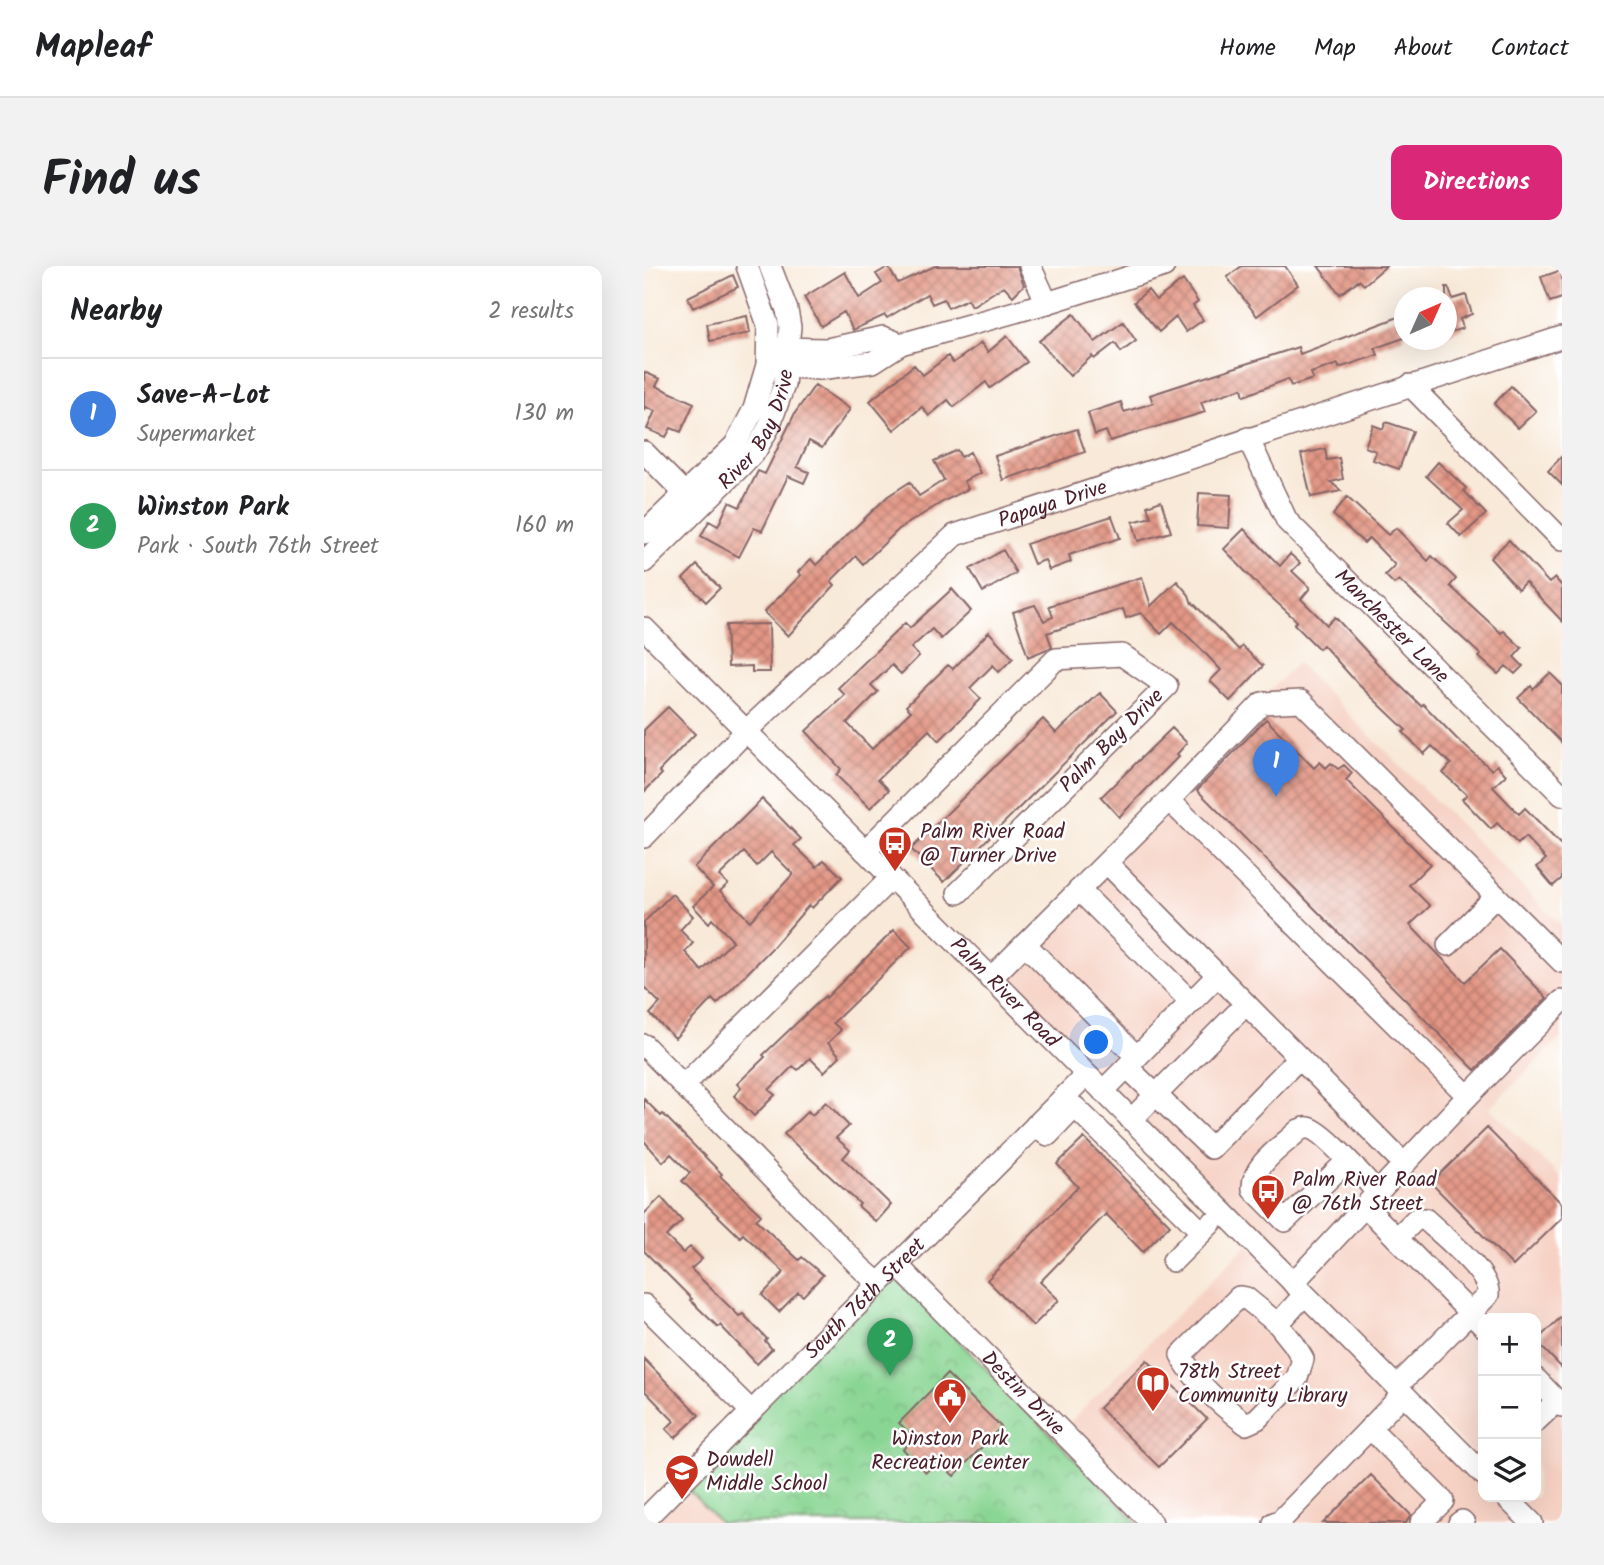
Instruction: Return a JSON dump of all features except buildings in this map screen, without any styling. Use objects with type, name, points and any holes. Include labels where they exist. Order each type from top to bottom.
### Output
[{"type":"street","name":"River Bay Drive","points":[[747,266],[777,357]]},
{"type":"street","name":"River Bay Drive","points":[[644,562],[735,445],[790,327],[787,310],[770,266]]},
{"type":"street","points":[[1030,266],[1047,303]]},
{"type":"street","points":[[777,357],[819,369],[873,362],[901,344],[1047,303],[1164,266]]},
{"type":"street","name":"Papaya Drive","points":[[644,837],[745,732],[955,535],[1562,337]]},
{"type":"street","points":[[1410,385],[1562,540]]},
{"type":"street","name":"Manchester Lane","points":[[1248,439],[1287,521],[1562,795]]},
{"type":"street","points":[[644,452],[692,501]]},
{"type":"street","name":"River Bay Drive","points":[[644,533],[692,501]]},
{"type":"street","name":"Palm River Road","points":[[644,628],[1478,1469]]},
{"type":"street","name":"Palm Bay Drive","points":[[865,851],[1056,659],[1122,655],[1167,686],[958,893]]},
{"type":"street","points":[[990,979],[1262,703],[1301,701],[1562,962]]},
{"type":"street","points":[[1169,800],[1468,1096]]},
{"type":"street","points":[[1107,863],[1404,1163]]},
{"type":"street","points":[[683,1086],[891,878]]},
{"type":"street","points":[[1079,890],[1191,1002]]},
{"type":"street","points":[[1448,945],[1496,896]]},
{"type":"street","points":[[1025,944],[1132,1062],[1155,1096],[1211,1148],[1300,1058]]},
{"type":"street","points":[[1096,1127],[1117,1105],[1132,1062],[1218,975]]},
{"type":"street","points":[[1278,1324],[1299,1289],[1404,1163],[1562,1002]]},
{"type":"street","points":[[1117,1105],[1155,1096],[1246,1004]]},
{"type":"street","points":[[644,1045],[878,1283]]},
{"type":"street","name":"South 76th Street","points":[[644,1520],[1036,1125],[1070,1102],[1086,1075]]},
{"type":"street","points":[[1070,1102],[1202,1232]]},
{"type":"street","points":[[1347,1160],[1284,1221],[1253,1189],[1252,1180],[1259,1168],[1298,1130],[1312,1128],[1347,1160],[1397,1238],[1477,1319]]},
{"type":"street","points":[[1172,1261],[1222,1212]]},
{"type":"street","points":[[1274,1523],[1280,1521],[1370,1428],[1400,1390],[1477,1319],[1488,1295],[1489,1288],[1481,1273],[1426,1219],[1416,1219],[1397,1238]]},
{"type":"street","name":"Destin Drive","points":[[897,1265],[1152,1523]]},
{"type":"street","points":[[1239,1297],[1246,1298],[1278,1324],[1303,1359],[1297,1378],[1256,1419],[1246,1424],[1193,1376],[1181,1355],[1239,1297]]},
{"type":"street","points":[[644,1306],[751,1411]]},
{"type":"street","points":[[1541,1384],[1559,1404],[1541,1417]]},
{"type":"street","points":[[1370,1428],[1443,1501],[1421,1523]]},
{"type":"street","points":[[1511,1502],[1532,1523]]},
{"type":"shaded area","points":[[1297,663],[1562,926],[1562,1036],[1490,1108],[1562,1179],[1562,1523],[1542,1523],[1521,1502],[1541,1502],[1541,1313],[1478,1313],[1478,1459],[992,974]]},
{"type":"shaded area","points":[[1248,1244],[1478,1471],[1478,1502],[1508,1502],[1529,1523],[1157,1523],[1064,1428]]},
{"type":"shaded area","name":"Dowdell Middle School","points":[[682,1483],[723,1523],[644,1523]]},
{"type":"green space","points":[[892,1273],[1138,1523],[720,1523],[679,1480]]},
{"type":"place","name":"Save-A-Lot","points":[[1276,797]]},
{"type":"place","name":"Palm River Road @ Turner Drive","points":[[895,873]]},
{"type":"place","name":"Palm River Road @ 76th Street","points":[[1268,1221]]},
{"type":"place","name":"Winston Park","points":[[890,1376]]},
{"type":"place","name":"78th Street Community Library","points":[[1153,1413]]},
{"type":"place","name":"Winston Park Recreation Center","points":[[950,1425]]},
{"type":"place","name":"Dowdell Middle School","points":[[682,1501]]}]
